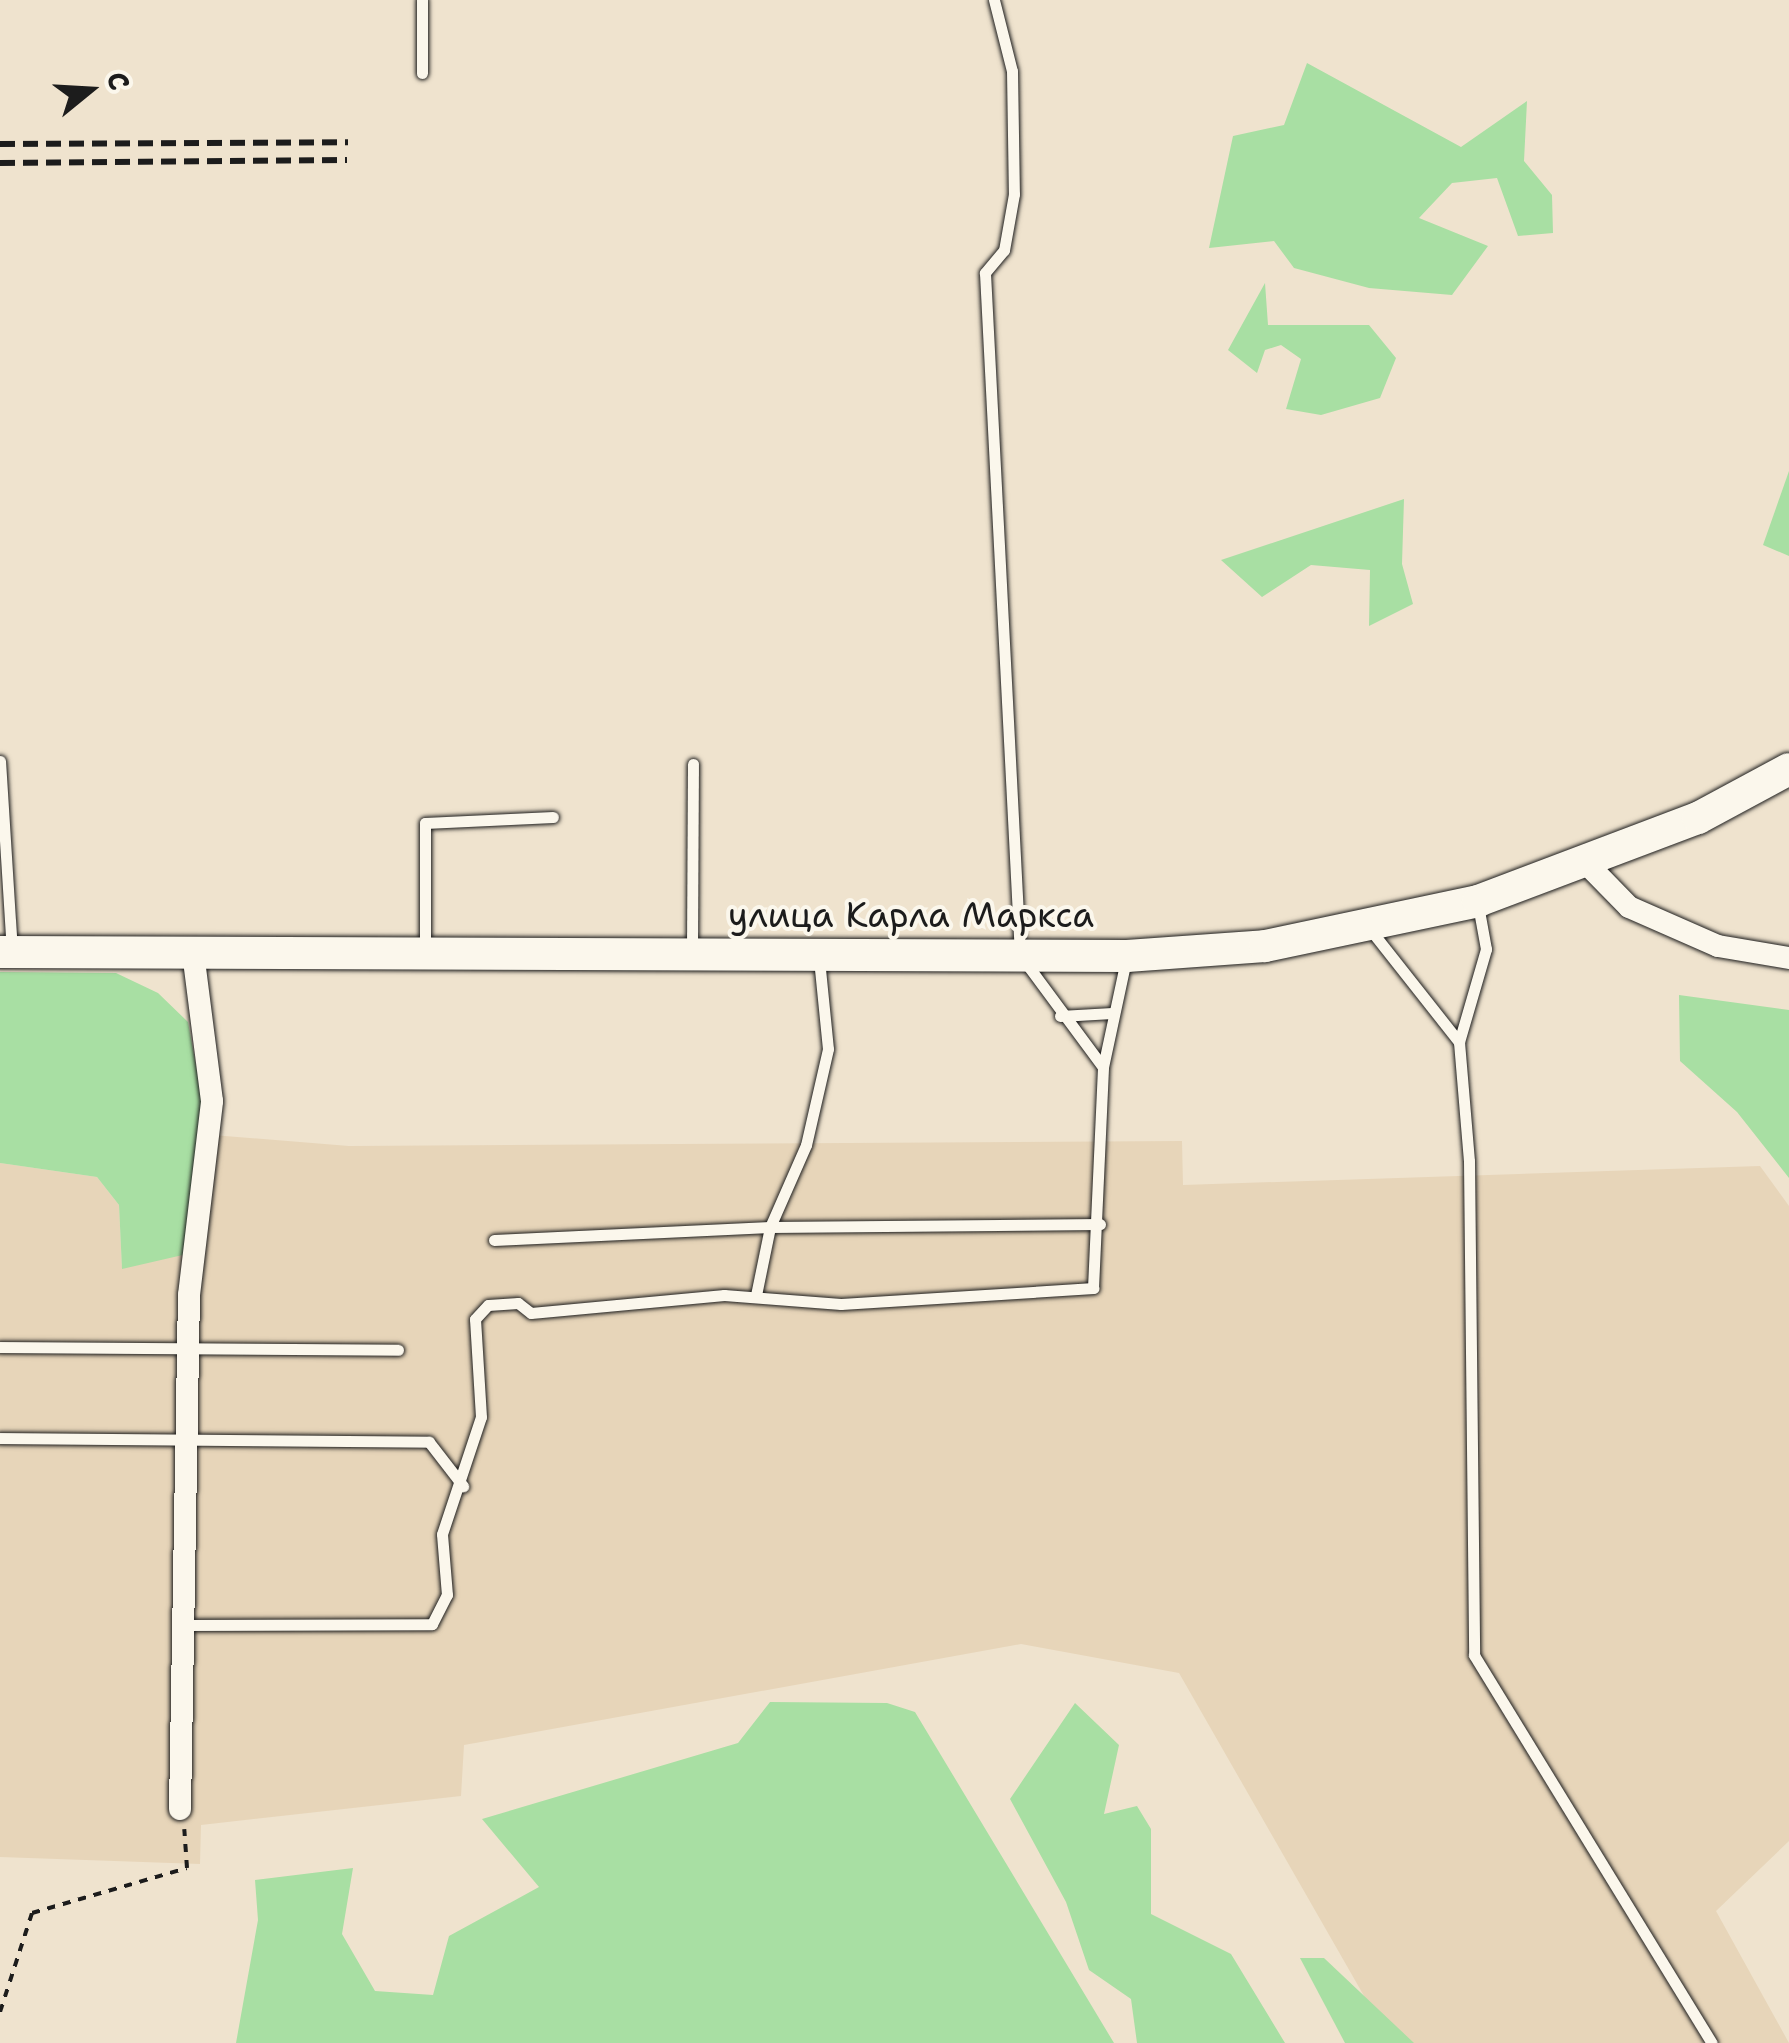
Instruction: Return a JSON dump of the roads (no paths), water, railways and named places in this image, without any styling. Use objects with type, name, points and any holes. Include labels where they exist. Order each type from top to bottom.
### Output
[{"type":"main road","name":"улица Карла Маркса","points":[[6,952],[1127,956],[1369,928],[1478,901],[1587,864],[1789,769]]},
{"type":"street","points":[[1587,864],[1629,908],[1718,946],[1789,958]]},
{"type":"street","points":[[180,1808],[188,1349],[212,1100],[192,953]]},
{"type":"lane","points":[[422,0],[422,73]]},
{"type":"lane","points":[[994,0],[1012,88],[1014,194],[1004,250],[985,272],[1020,955],[1060,1016],[1103,1067]]},
{"type":"lane","points":[[0,761],[6,952]]},
{"type":"lane","points":[[692,954],[693,764]]},
{"type":"lane","points":[[424,954],[425,823],[553,818]]},
{"type":"lane","points":[[1478,901],[1486,949],[1459,1042],[1469,1161],[1474,1655],[1712,2043]]},
{"type":"lane","points":[[1369,928],[1459,1042]]},
{"type":"lane","points":[[756,1296],[770,1227],[806,1145],[828,1050],[819,955]]},
{"type":"lane","points":[[183,1625],[424,1630],[447,1595],[442,1534],[463,1486],[481,1417],[475,1318],[488,1305],[518,1303],[531,1313],[756,1296],[841,1304],[1093,1288],[1100,1224],[1103,1067],[1127,956]]},
{"type":"lane","points":[[1060,1016],[1112,1013]]},
{"type":"lane","points":[[494,1240],[770,1227],[1100,1224]]},
{"type":"lane","points":[[0,1346],[398,1350]]},
{"type":"lane","points":[[0,1438],[430,1442],[463,1486]]},
{"type":"railway","points":[[0,144],[348,142]]},
{"type":"railway","points":[[0,163],[347,160]]}]
